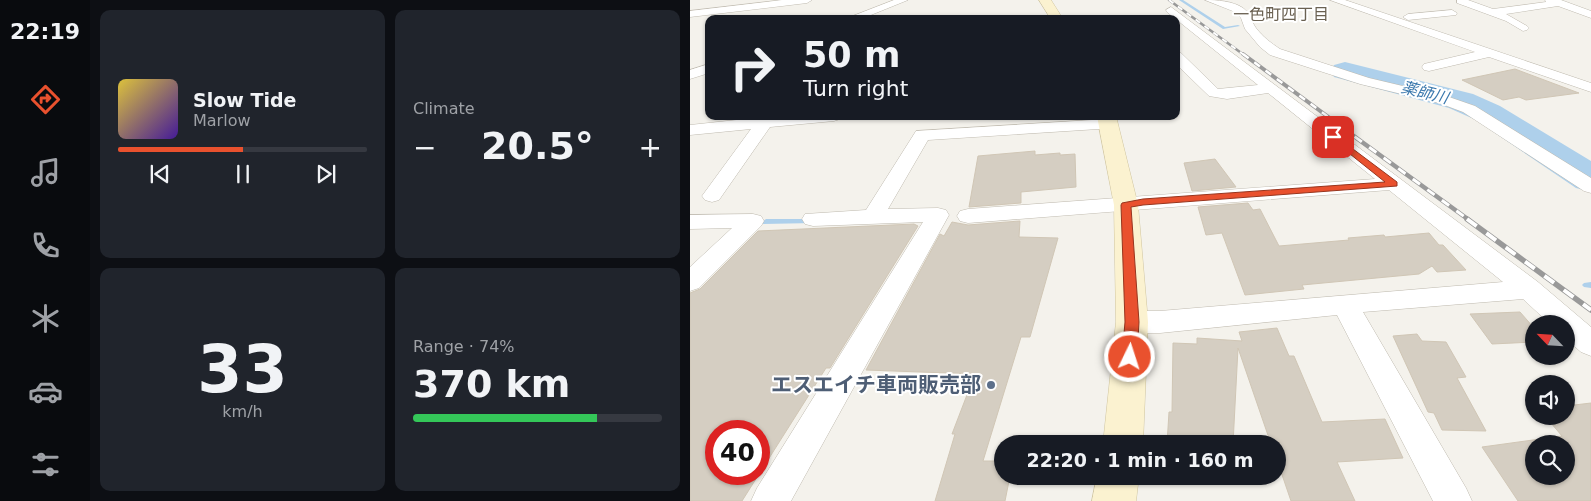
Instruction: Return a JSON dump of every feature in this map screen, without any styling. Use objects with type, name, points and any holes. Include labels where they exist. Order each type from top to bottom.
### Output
[{"type":"street","points":[[690,20],[723,0]]},
{"type":"street","points":[[700,13],[807,0]]},
{"type":"street","points":[[861,15],[904,0]]},
{"type":"street","points":[[890,15],[904,0]]},
{"type":"street","points":[[1045,0],[1054,15]]},
{"type":"street","points":[[1210,0],[1239,10],[1246,17],[1249,27],[1274,52],[1365,81],[1444,100],[1469,109],[1591,187]]},
{"type":"street","points":[[1550,0],[1591,15]]},
{"type":"street","points":[[1339,1],[1360,1],[1420,22]]},
{"type":"street","points":[[1339,1],[1490,48],[1574,78],[1577,83],[1591,88]]},
{"type":"street","points":[[1466,3],[1498,3],[1522,9]]},
{"type":"street","points":[[1466,3],[1495,12],[1523,28]]},
{"type":"street","points":[[1495,12],[1561,3]]},
{"type":"street","points":[[1172,10],[1177,15]]},
{"type":"street","points":[[1408,17],[1452,13]]},
{"type":"street","points":[[1180,19],[1200,41],[1270,88],[1394,184],[1529,289],[1591,344]]},
{"type":"street","points":[[1429,67],[1490,48]]},
{"type":"street","points":[[1180,60],[1214,93],[1227,94],[1270,88]]},
{"type":"street","points":[[690,75],[705,69]]},
{"type":"street","points":[[690,130],[776,120]]},
{"type":"street","points":[[712,196],[761,121]]},
{"type":"street","points":[[873,216],[922,135],[1109,128],[1126,205],[1132,322],[1124,435]]},
{"type":"street","points":[[968,216],[1394,184]]},
{"type":"street","points":[[770,501],[938,214],[813,219]]},
{"type":"street","points":[[690,222],[753,222],[690,282]]},
{"type":"street","points":[[1132,322],[1160,322],[1529,289]]},
{"type":"street","points":[[1345,304],[1453,501]]},
{"type":"street","points":[[1114,501],[1117,485]]},
{"type":"building","points":[[1515,69],[1579,93],[1526,100],[1519,97],[1503,100],[1462,80]]},
{"type":"building","points":[[1035,151],[1035,155],[1075,154],[1076,187],[1021,192],[1021,203],[969,207],[978,156]]},
{"type":"building","points":[[1215,159],[1236,187],[1192,191],[1184,163]]},
{"type":"building","points":[[1248,203],[1253,210],[1260,209],[1279,246],[1349,240],[1348,238],[1429,233],[1466,270],[1437,272],[1432,266],[1419,274],[1302,285],[1304,289],[1245,295],[1222,233],[1206,235],[1198,207]]},
{"type":"building","points":[[1020,221],[1019,237],[1058,238],[1030,337],[1021,337],[983,461],[994,461],[994,485],[1008,485],[1005,501],[935,501],[955,434],[952,434],[975,374],[866,370],[940,234],[944,236],[952,222],[968,225]]},
{"type":"building","points":[[914,224],[918,226],[830,368],[826,368],[770,457],[770,420],[705,420],[705,485],[752,485],[742,501],[690,501],[690,293],[700,289],[758,231]]},
{"type":"building","points":[[1520,312],[1525,318],[1525,342],[1492,344],[1470,314]]},
{"type":"building","points":[[1277,328],[1289,356],[1294,356],[1322,422],[1385,419],[1403,458],[1337,462],[1355,501],[1291,501],[1286,485],[1286,435],[1268,435],[1238,348],[1233,435],[1168,435],[1169,412],[1172,412],[1173,343],[1197,344],[1197,338],[1242,341],[1239,332]]},
{"type":"building","points":[[1417,334],[1422,341],[1446,342],[1466,377],[1457,378],[1486,431],[1442,430],[1434,413],[1428,412],[1393,336]]},
{"type":"building","points":[[1591,403],[1591,501],[1518,501],[1482,447],[1525,441],[1525,485],[1575,485],[1575,435],[1561,435],[1553,425],[1575,425],[1575,405]]},
{"type":"waterway","name":"薬師川","points":[[1181,0],[1224,28],[1238,26]]},
{"type":"waterway","name":"薬師川","points":[[1345,71],[1461,101],[1488,113],[1591,179]]},
{"type":"waterway","points":[[766,222],[815,221]]},
{"type":"railway","points":[[1169,0],[1244,55]]},
{"type":"railway","points":[[1243,54],[1342,127]]},
{"type":"railway","points":[[1340,126],[1469,220]]},
{"type":"railway","points":[[1467,219],[1591,310]]},
{"type":"place","name":"エスエイチ車両販売部","points":[[991,385]]},
{"type":"district","name":"一色町四丁目","points":[[1281,14]]},
{"type":"route","points":[[1130,357],[1132,322],[1126,205],[1143,202],[1394,184],[1333,137]]}]
